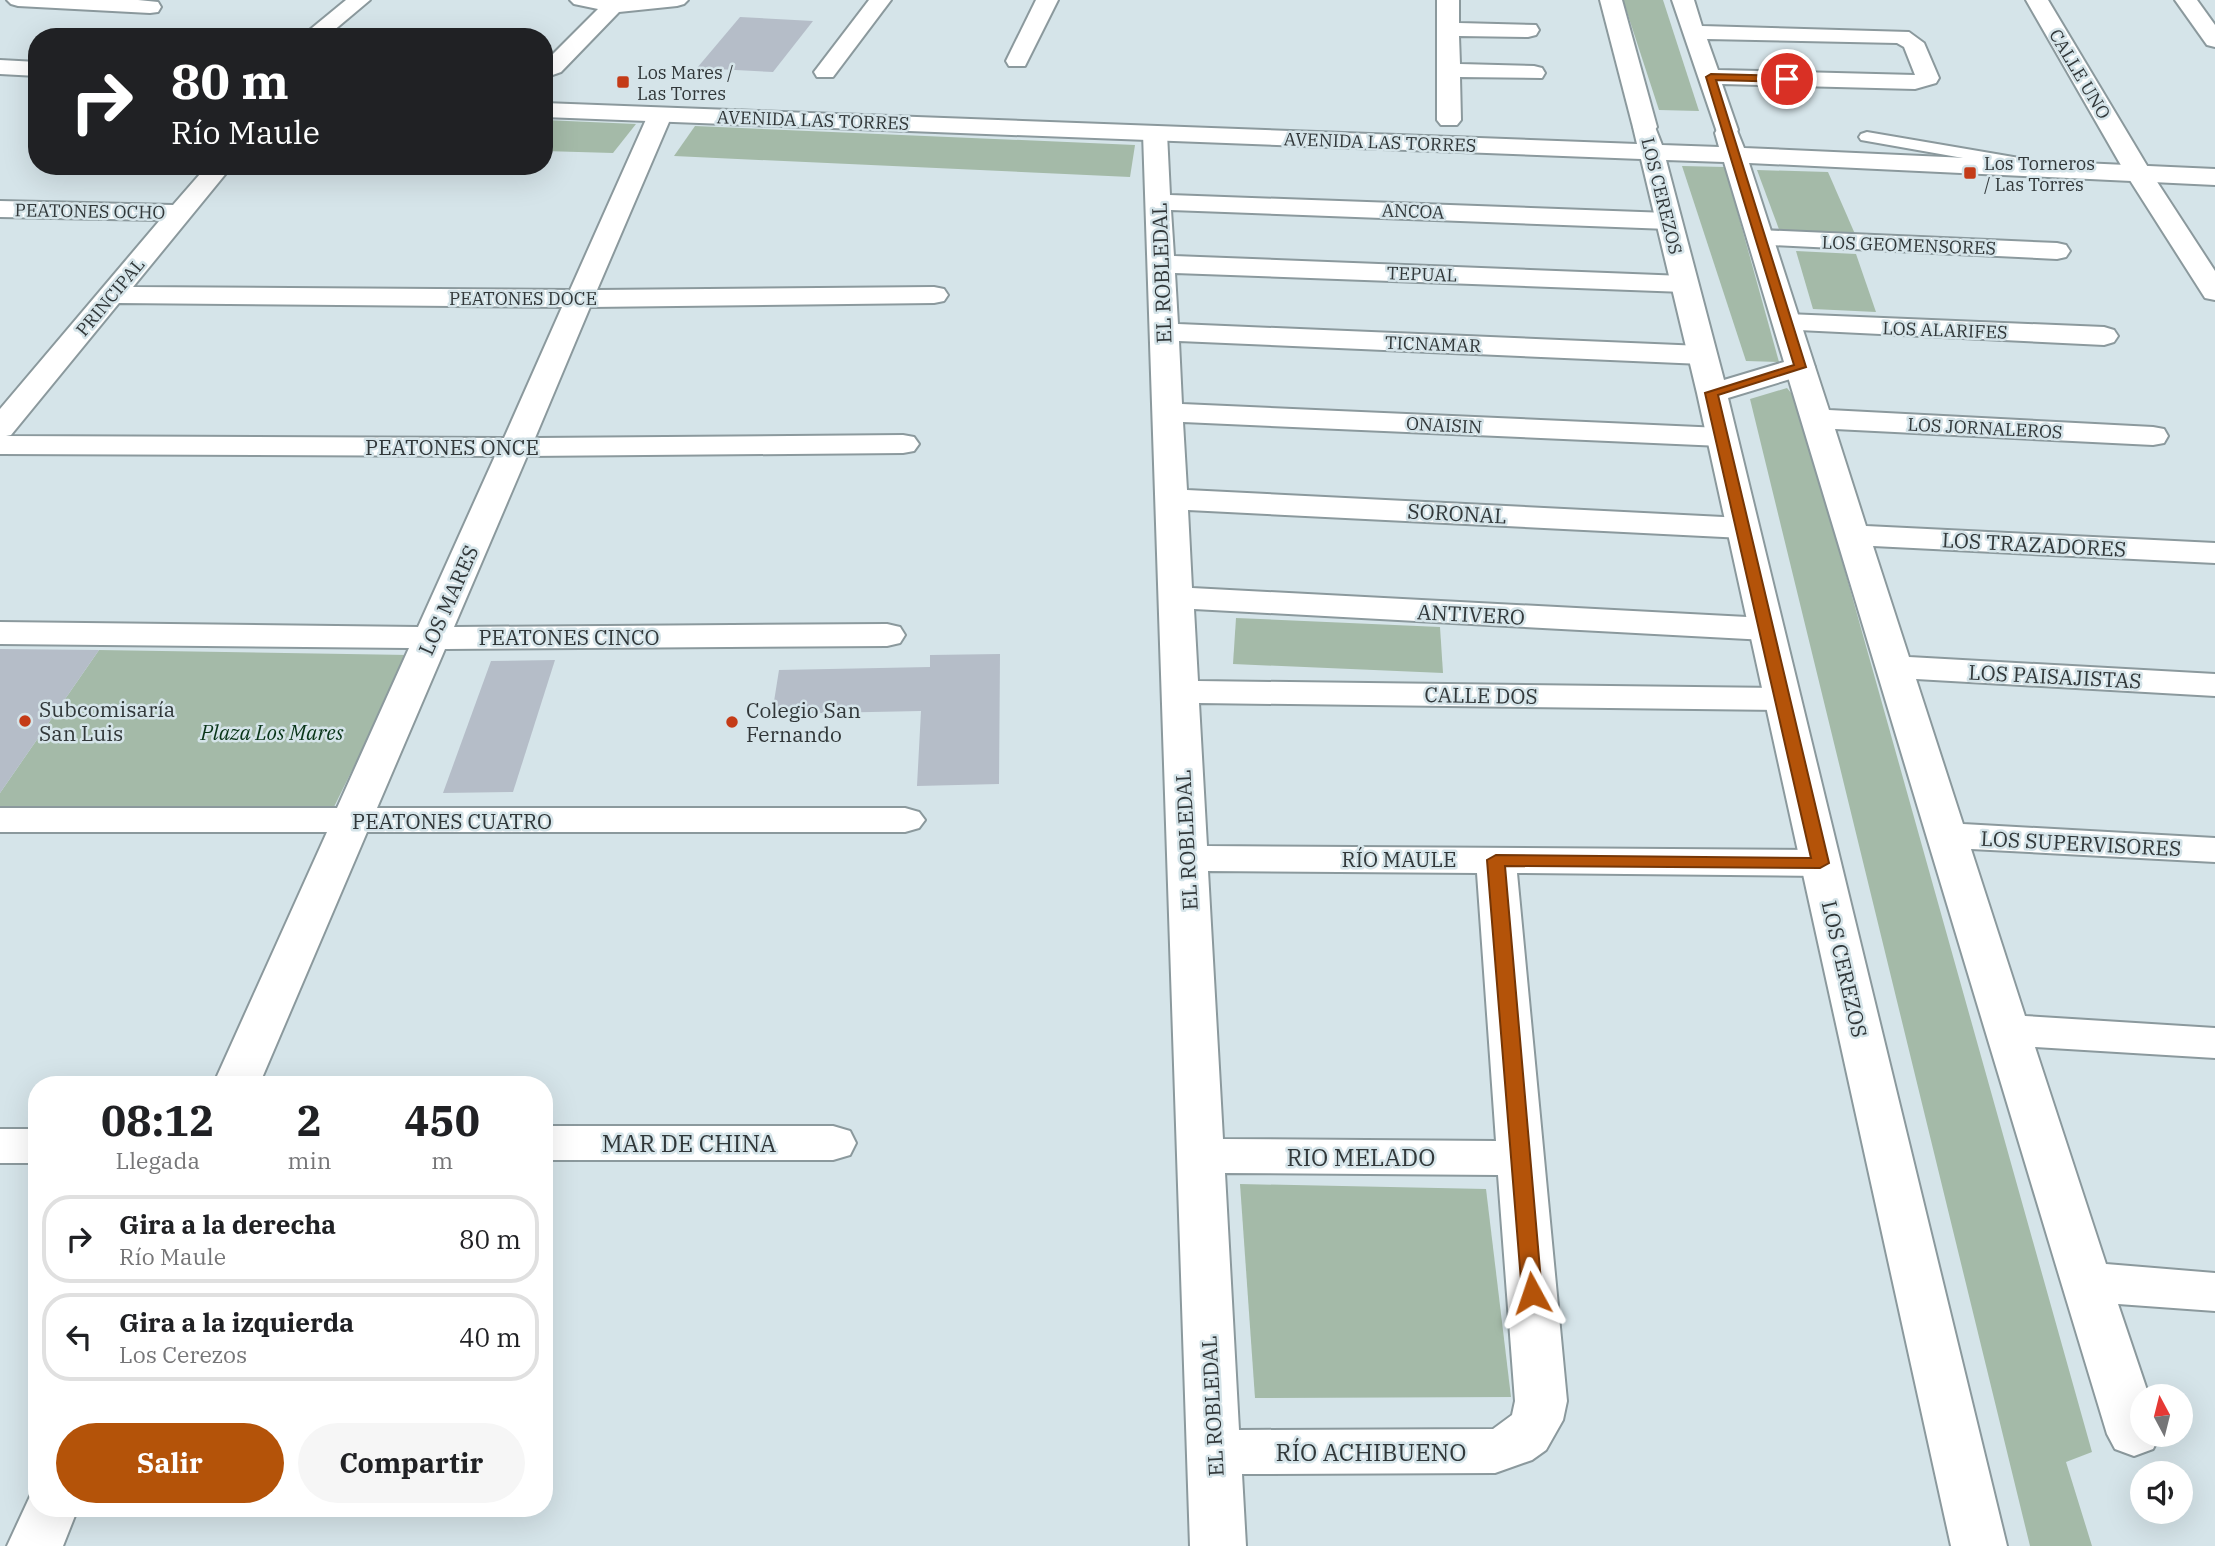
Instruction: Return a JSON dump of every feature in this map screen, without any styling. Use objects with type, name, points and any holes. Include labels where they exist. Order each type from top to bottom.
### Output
[{"type":"street","points":[[18,0],[149,7]]},
{"type":"street","points":[[323,28],[359,0]]},
{"type":"street","points":[[581,0],[612,7],[654,5],[677,0]]},
{"type":"street","points":[[825,72],[880,0]]},
{"type":"street","points":[[1017,61],[1047,0]]},
{"type":"street","points":[[1448,0],[1449,120]]},
{"type":"street","name":"LOS CEREZOS","points":[[1611,0],[1707,374],[1979,1546]]},
{"type":"street","points":[[1683,0],[1711,77],[1727,136],[2130,1421]]},
{"type":"street","name":"CALLE UNO","points":[[2037,0],[2139,174],[2215,292]]},
{"type":"street","points":[[2186,0],[2215,40]]},
{"type":"street","points":[[555,79],[612,7]]},
{"type":"street","points":[[1448,29],[1528,30]]},
{"type":"street","points":[[1695,32],[1907,39],[1913,43],[1928,76],[1926,80],[1711,77]]},
{"type":"street","points":[[0,67],[28,69]]},
{"type":"street","points":[[1448,70],[1534,73]]},
{"type":"street","points":[[712,116],[728,112],[736,105],[736,98],[730,94]]},
{"type":"street","name":"AVENIDA LAS TORRES","points":[[553,110],[1155,133],[1645,133],[1727,136],[2057,170],[2215,177]]},
{"type":"street","name":"LOS MARES","points":[[240,1076],[660,115]]},
{"type":"street","name":"AVENIDA LAS TORRES","points":[[1421,119],[1475,121]]},
{"type":"street","name":"EL ROBLEDAL","points":[[1155,133],[1218,1546]]},
{"type":"street","points":[[1842,135],[2043,144]]},
{"type":"street","points":[[2097,147],[2150,149]]},
{"type":"street","name":"PRINCIPAL","points":[[0,428],[213,175]]},
{"type":"street","name":"ANCOA","points":[[1158,201],[1668,221]]},
{"type":"street","name":"PEATONES OCHO","points":[[0,209],[181,213]]},
{"type":"street","name":"LOS GEOMENSORES","points":[[1760,238],[2057,251]]},
{"type":"street","points":[[2188,249],[2215,251]]},
{"type":"street","name":"TEPUAL","points":[[1161,264],[1684,284]]},
{"type":"street","name":"PEATONES DOCE","points":[[112,295],[580,298],[934,295]]},
{"type":"street","name":"LOS ALARIFES","points":[[1787,323],[2104,336]]},
{"type":"street","name":"TICNAMAR","points":[[1164,332],[1707,374]]},
{"type":"street","points":[[1707,374],[1800,367]]},
{"type":"street","name":"ONAISIN","points":[[1167,412],[1721,437]]},
{"type":"street","name":"LOS JORNALEROS","points":[[1817,419],[2153,436]]},
{"type":"street","name":"PEATONES ONCE","points":[[0,445],[515,447],[903,444]]},
{"type":"street","name":"SORONAL","points":[[1172,499],[1743,528]]},
{"type":"street","name":"LOS TRAZADORES","points":[[1853,536],[2215,552]]},
{"type":"street","name":"ANTIVERO","points":[[1176,598],[1766,629]]},
{"type":"street","name":"PEATONES CINCO","points":[[0,633],[432,638],[887,635]]},
{"type":"street","name":"LOS PAISAJISTAS","points":[[1894,667],[2215,685]]},
{"type":"street","name":"CALLE DOS","points":[[1180,692],[1783,699]]},
{"type":"street","name":"PEATONES CUATRO","points":[[0,820],[905,820]]},
{"type":"street","name":"LOS SUPERVISORES","points":[[1946,835],[2215,850]]},
{"type":"street","name":"RÍO MAULE","points":[[1187,858],[1820,863]]},
{"type":"street","points":[[1496,860],[1521,1158]]},
{"type":"street","points":[[2008,1030],[2215,1043]]},
{"type":"street","name":"MAR DE CHINA","points":[[553,1143],[833,1143]]},
{"type":"street","points":[[0,1146],[28,1146]]},
{"type":"street","name":"RIO MELADO","points":[[1201,1156],[1521,1158]]},
{"type":"street","name":"RÍO ACHIBUENO","points":[[1214,1452],[1477,1452],[1495,1451],[1525,1438],[1535,1427],[1541,1402],[1521,1158]]},
{"type":"street","points":[[2086,1282],[2215,1292]]},
{"type":"street","points":[[35,1546],[47,1517]]},
{"type":"lane","points":[[1867,137],[2057,170]]},
{"type":"green space","points":[[1623,0],[1663,0],[1699,111],[1659,110]]},
{"type":"green space","points":[[553,120],[636,124],[613,153],[553,151]]},
{"type":"green space","points":[[695,126],[1135,145],[1130,177],[674,156]]},
{"type":"green space","points":[[1682,166],[1725,167],[1779,362],[1746,361]]},
{"type":"green space","points":[[1757,170],[1828,172],[1855,234],[1780,232]]},
{"type":"green space","points":[[1796,251],[1856,254],[1876,312],[1813,309]]},
{"type":"green space","points":[[1787,388],[1797,400],[2092,1452],[2066,1462],[2092,1546],[2030,1546],[1750,399]]},
{"type":"green space","points":[[1236,618],[1440,627],[1443,673],[1233,664]]},
{"type":"green space","name":"Plaza Los Mares","points":[[99,650],[409,655],[331,813],[0,808],[0,793]]},
{"type":"green space","points":[[1240,1184],[1486,1189],[1511,1397],[1255,1398]]},
{"type":"building","points":[[740,17],[813,21],[773,72],[697,68]]},
{"type":"building","name":"Subcomisaría San Luis","points":[[0,649],[99,650],[0,793]]},
{"type":"building","points":[[1000,654],[999,784],[917,786],[921,711],[772,714],[779,670],[930,667],[930,655]]},
{"type":"building","points":[[555,660],[513,792],[443,793],[491,661]]},
{"type":"place","name":"Los Mares / Las Torres","points":[[623,82]]},
{"type":"place","name":"Los Torneros / Las Torres","points":[[1970,173]]},
{"type":"place","name":"Subcomisaría San Luis","points":[[25,721]]},
{"type":"place","name":"Colegio San Fernando","points":[[732,722]]},
{"type":"route","points":[[1532,1293],[1496,860],[1820,863],[1712,393],[1800,367],[1711,77],[1787,79]]}]
